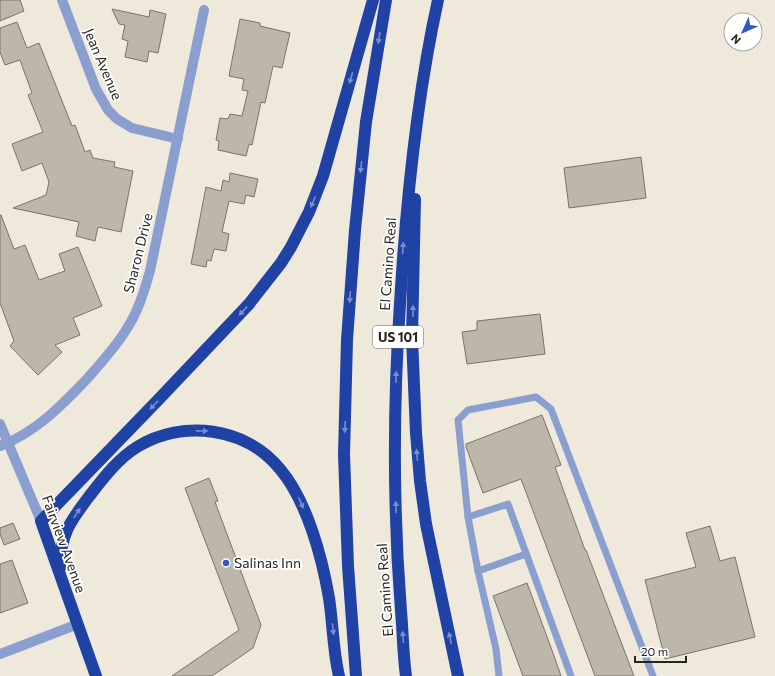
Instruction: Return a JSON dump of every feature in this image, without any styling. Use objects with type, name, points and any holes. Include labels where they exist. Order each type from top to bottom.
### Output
[{"type":"highway","points":[[41,521],[160,399],[249,304],[281,263],[309,212],[324,176],[373,0]]},
{"type":"highway","points":[[356,676],[348,566],[344,454],[347,340],[355,230],[366,122],[386,0]]},
{"type":"highway","name":"El Camino Real","points":[[406,676],[397,565],[394,454],[397,344],[404,235],[416,128],[438,0]]},
{"type":"highway","points":[[416,128],[412,338],[416,440],[426,524],[458,676]]},
{"type":"highway","points":[[60,577],[61,546],[69,526],[77,512],[96,488],[127,454],[147,442],[176,432],[205,430],[220,432],[257,448],[270,458],[280,468],[295,491],[310,527],[320,558],[329,598],[340,676]]},
{"type":"highway","name":"Fairview Avenue","points":[[41,521],[96,676]]},
{"type":"street","name":"Jean Avenue","points":[[62,0],[96,90],[108,110],[117,119],[132,128],[178,139]]},
{"type":"street","name":"Sharon Drive","points":[[4,444],[40,424],[56,410],[108,355],[129,326],[140,302],[150,271],[204,10]]},
{"type":"street","name":"Fairview Avenue","points":[[0,424],[4,444],[41,521]]},
{"type":"street","points":[[0,654],[78,624]]},
{"type":"lane","points":[[499,676],[496,649],[478,572],[468,517],[458,420],[468,410],[536,397],[551,409],[654,676]]},
{"type":"lane","points":[[468,517],[508,504],[571,676]]},
{"type":"lane","points":[[478,572],[526,554]]},
{"type":"building","points":[[0,0],[20,0],[24,11],[0,21]]},
{"type":"building","points":[[112,9],[149,17],[150,10],[166,14],[158,53],[149,51],[147,62],[125,57],[128,41],[122,39],[125,25],[119,24]]},
{"type":"building","points":[[240,19],[260,23],[260,26],[290,33],[282,68],[273,66],[265,103],[261,102],[252,145],[249,144],[246,156],[218,150],[219,141],[216,140],[220,118],[228,119],[230,114],[242,116],[248,91],[242,90],[244,79],[229,76]]},
{"type":"building","points":[[17,22],[27,48],[39,43],[72,126],[75,125],[85,152],[90,150],[93,158],[115,162],[114,167],[133,171],[121,232],[98,227],[95,241],[76,236],[79,222],[13,208],[46,195],[49,182],[42,163],[22,171],[12,144],[43,132],[28,95],[32,93],[20,60],[5,65],[0,52],[0,28]]},
{"type":"building","points":[[641,157],[646,198],[569,208],[564,168]]},
{"type":"building","points":[[230,173],[258,179],[254,197],[246,195],[244,204],[229,201],[222,232],[229,234],[226,251],[214,249],[211,261],[207,260],[206,267],[191,264],[206,187],[221,191],[223,180],[229,182]]},
{"type":"building","points":[[0,215],[14,249],[25,245],[39,280],[65,271],[59,254],[78,247],[102,306],[73,318],[80,335],[55,345],[62,352],[38,375],[10,346],[14,341],[0,303]]},
{"type":"building","points":[[540,314],[545,354],[467,364],[462,332],[477,330],[477,321]]},
{"type":"building","points":[[542,415],[561,465],[555,467],[585,550],[634,676],[595,676],[521,479],[483,493],[466,447],[466,444]]},
{"type":"building","name":"Salinas Inn","points":[[209,478],[218,501],[215,502],[261,625],[253,648],[212,676],[172,676],[239,630],[185,488]]},
{"type":"building","points":[[13,523],[20,539],[4,545],[0,534],[0,528]]},
{"type":"building","points":[[710,526],[720,561],[735,557],[755,637],[665,659],[645,580],[696,567],[686,533]]},
{"type":"building","points":[[12,560],[28,603],[0,613],[0,564]]},
{"type":"building","points":[[527,583],[561,676],[523,676],[493,596]]},
{"type":"place","name":"Salinas Inn","points":[[226,563]]}]
